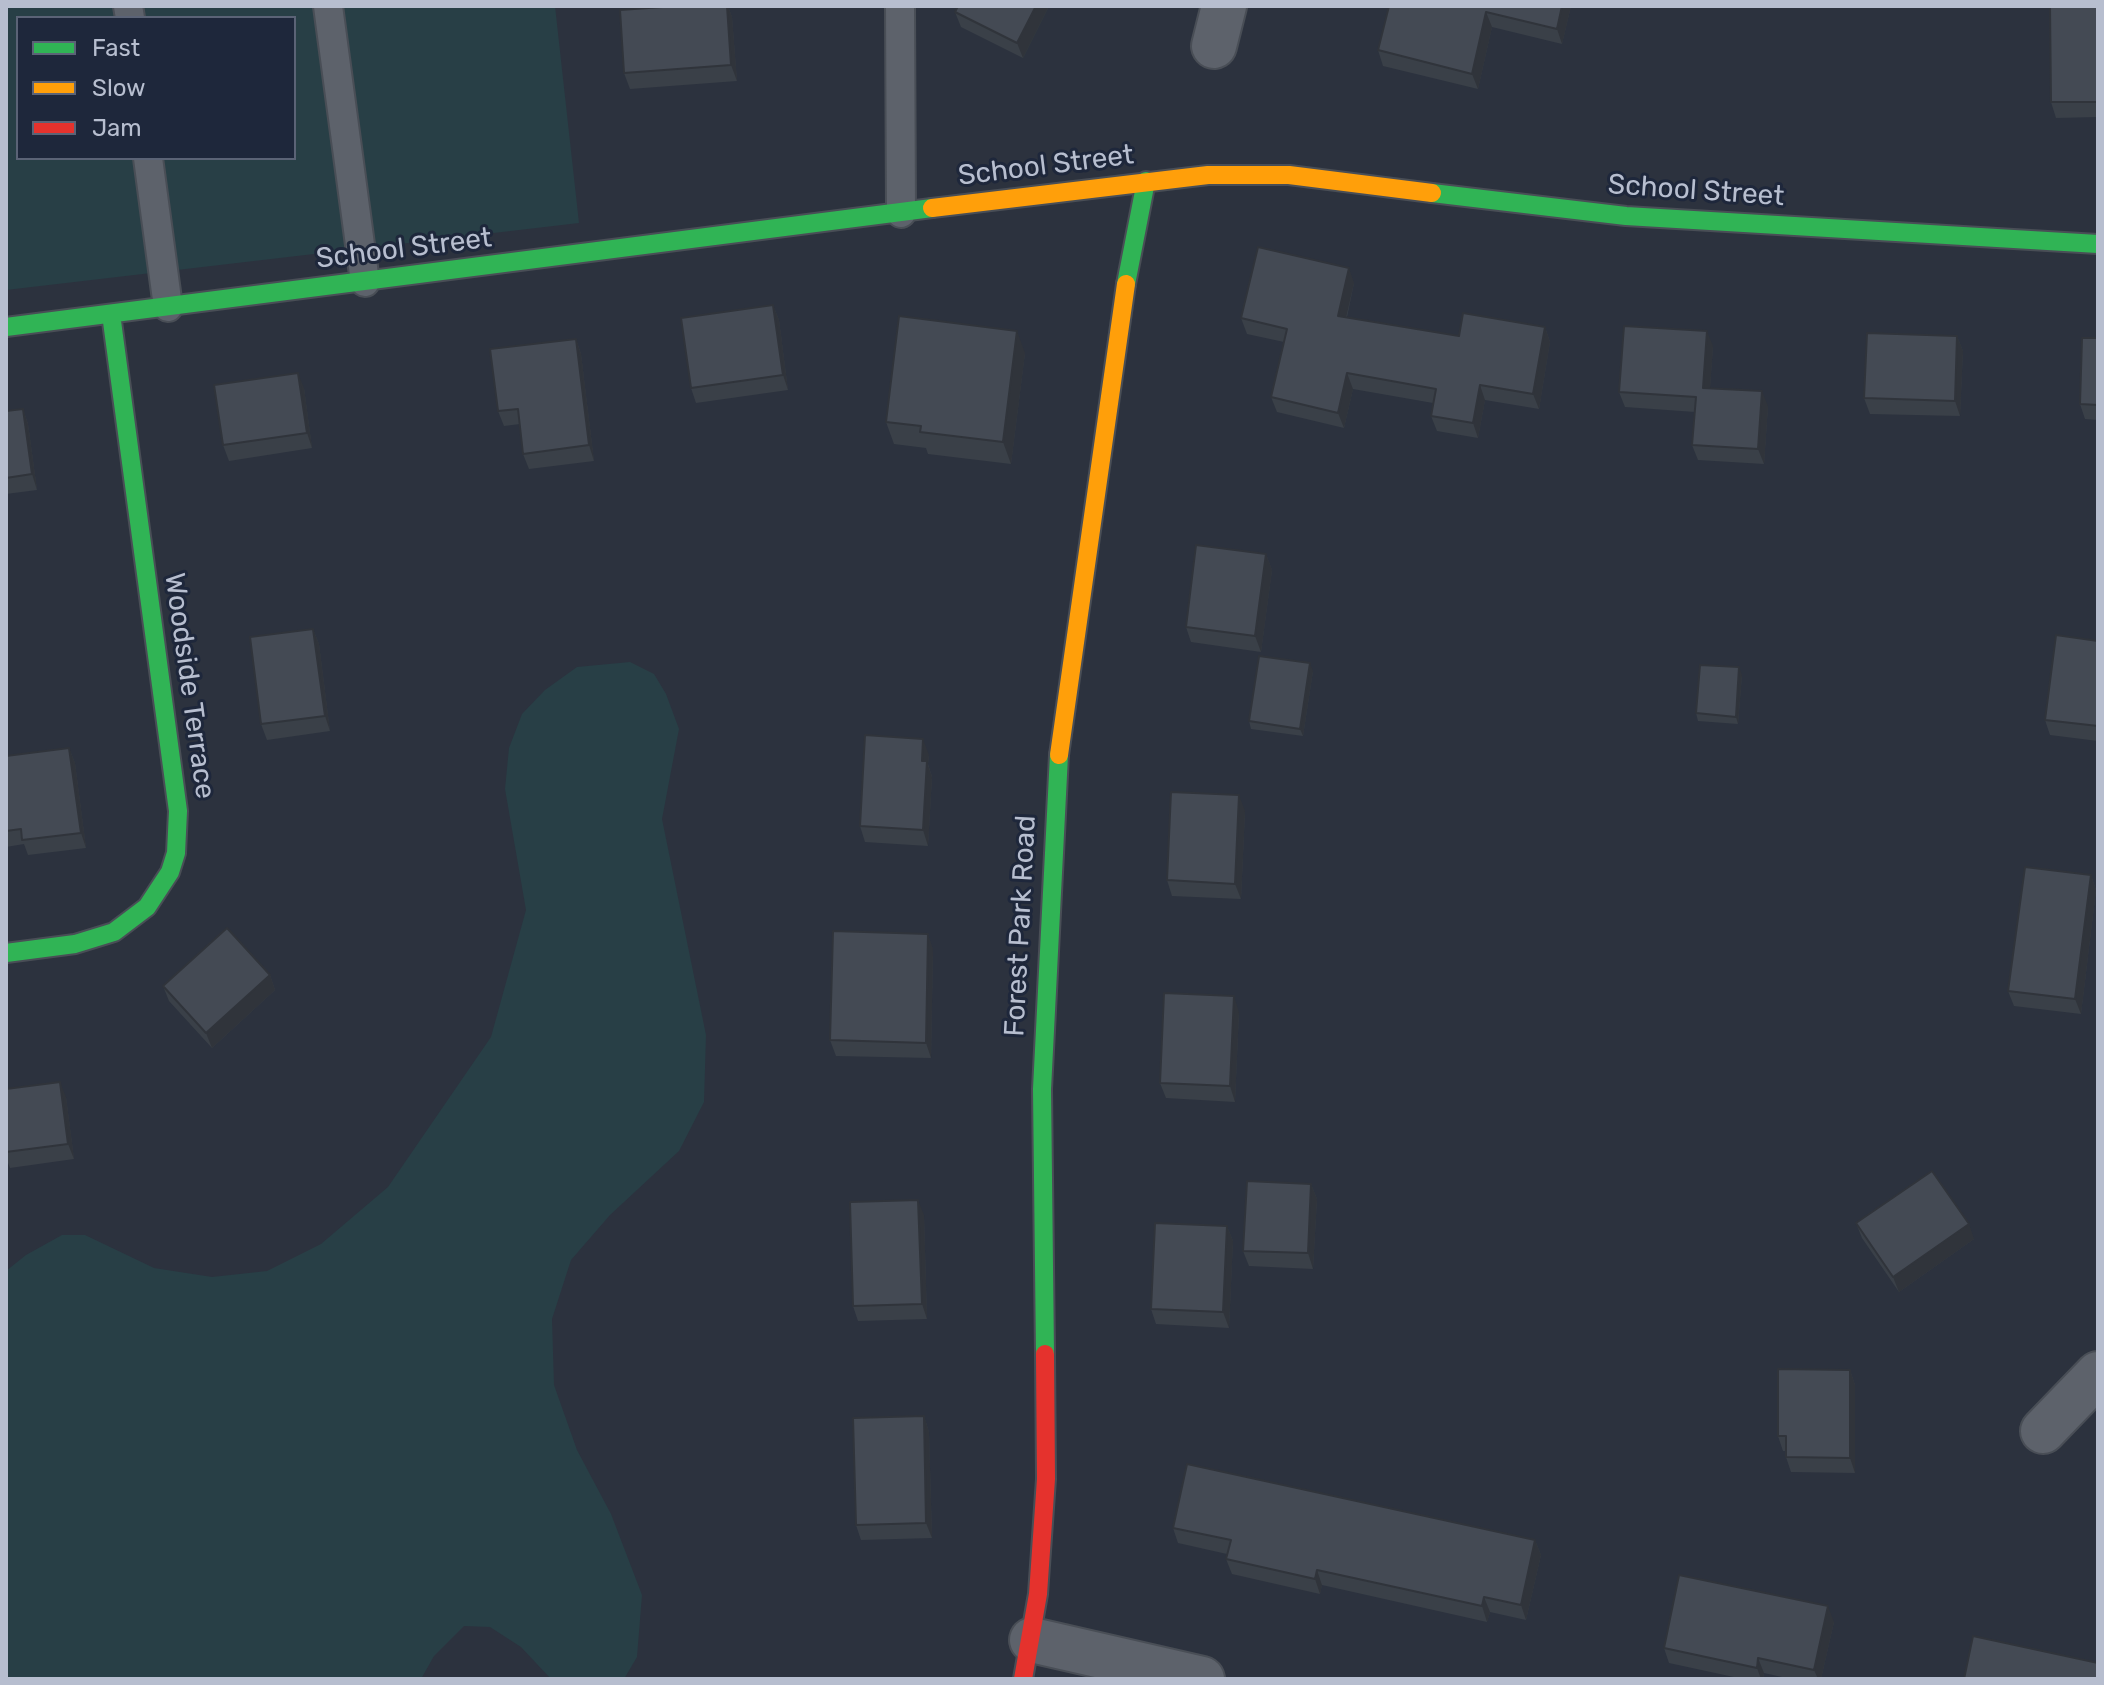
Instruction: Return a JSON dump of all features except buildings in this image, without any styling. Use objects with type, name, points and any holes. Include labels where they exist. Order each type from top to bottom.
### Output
[{"type":"street","name":"School Street","points":[[6,327],[1208,175],[1289,175],[1626,216],[2098,244]]},
{"type":"street","name":"Forest Park Road","points":[[1027,1660],[1043,1546],[1046,1479],[1042,1089],[1048,897],[1055,798],[1073,645],[1131,252],[1146,181]]},
{"type":"street","name":"Woodside Terrace","points":[[6,953],[75,944],[114,932],[147,907],[170,872],[176,853],[178,811],[111,314]]},
{"type":"street","points":[[2043,1431],[2098,1374]]},
{"type":"street","points":[[1027,1660],[1202,1679]]},
{"type":"lane","points":[[328,6],[365,282]]},
{"type":"lane","points":[[900,6],[901,213]]},
{"type":"lane","points":[[148,160],[168,307]]},
{"type":"shaded area","points":[[6,6],[555,6],[579,223],[6,290]]},
{"type":"shaded area","points":[[630,662],[654,674],[666,694],[679,729],[662,819],[706,1035],[704,1102],[679,1151],[610,1215],[571,1260],[552,1319],[554,1385],[577,1450],[611,1514],[642,1595],[637,1657],[624,1679],[551,1679],[521,1647],[490,1627],[464,1626],[434,1656],[421,1679],[6,1679],[6,1271],[26,1255],[62,1235],[85,1235],[154,1268],[212,1277],[267,1271],[321,1244],[388,1187],[491,1037],[526,910],[505,789],[509,748],[522,714],[545,690],[577,667]]},
{"type":"traffic: fast","points":[[1126,284],[1146,181]]},
{"type":"traffic: fast","points":[[1432,193],[1626,216],[2098,244]]},
{"type":"traffic: fast","points":[[6,327],[932,208]]},
{"type":"traffic: fast","points":[[6,953],[75,944],[114,932],[147,907],[170,872],[176,853],[178,811],[111,314]]},
{"type":"traffic: fast","points":[[1045,1354],[1042,1089],[1059,755]]},
{"type":"traffic: slow","points":[[932,208],[1208,175],[1289,175],[1432,193]]},
{"type":"traffic: slow","points":[[1059,755],[1126,284]]},
{"type":"traffic: jam","points":[[1023,1679],[1038,1594],[1046,1479],[1045,1354]]}]
